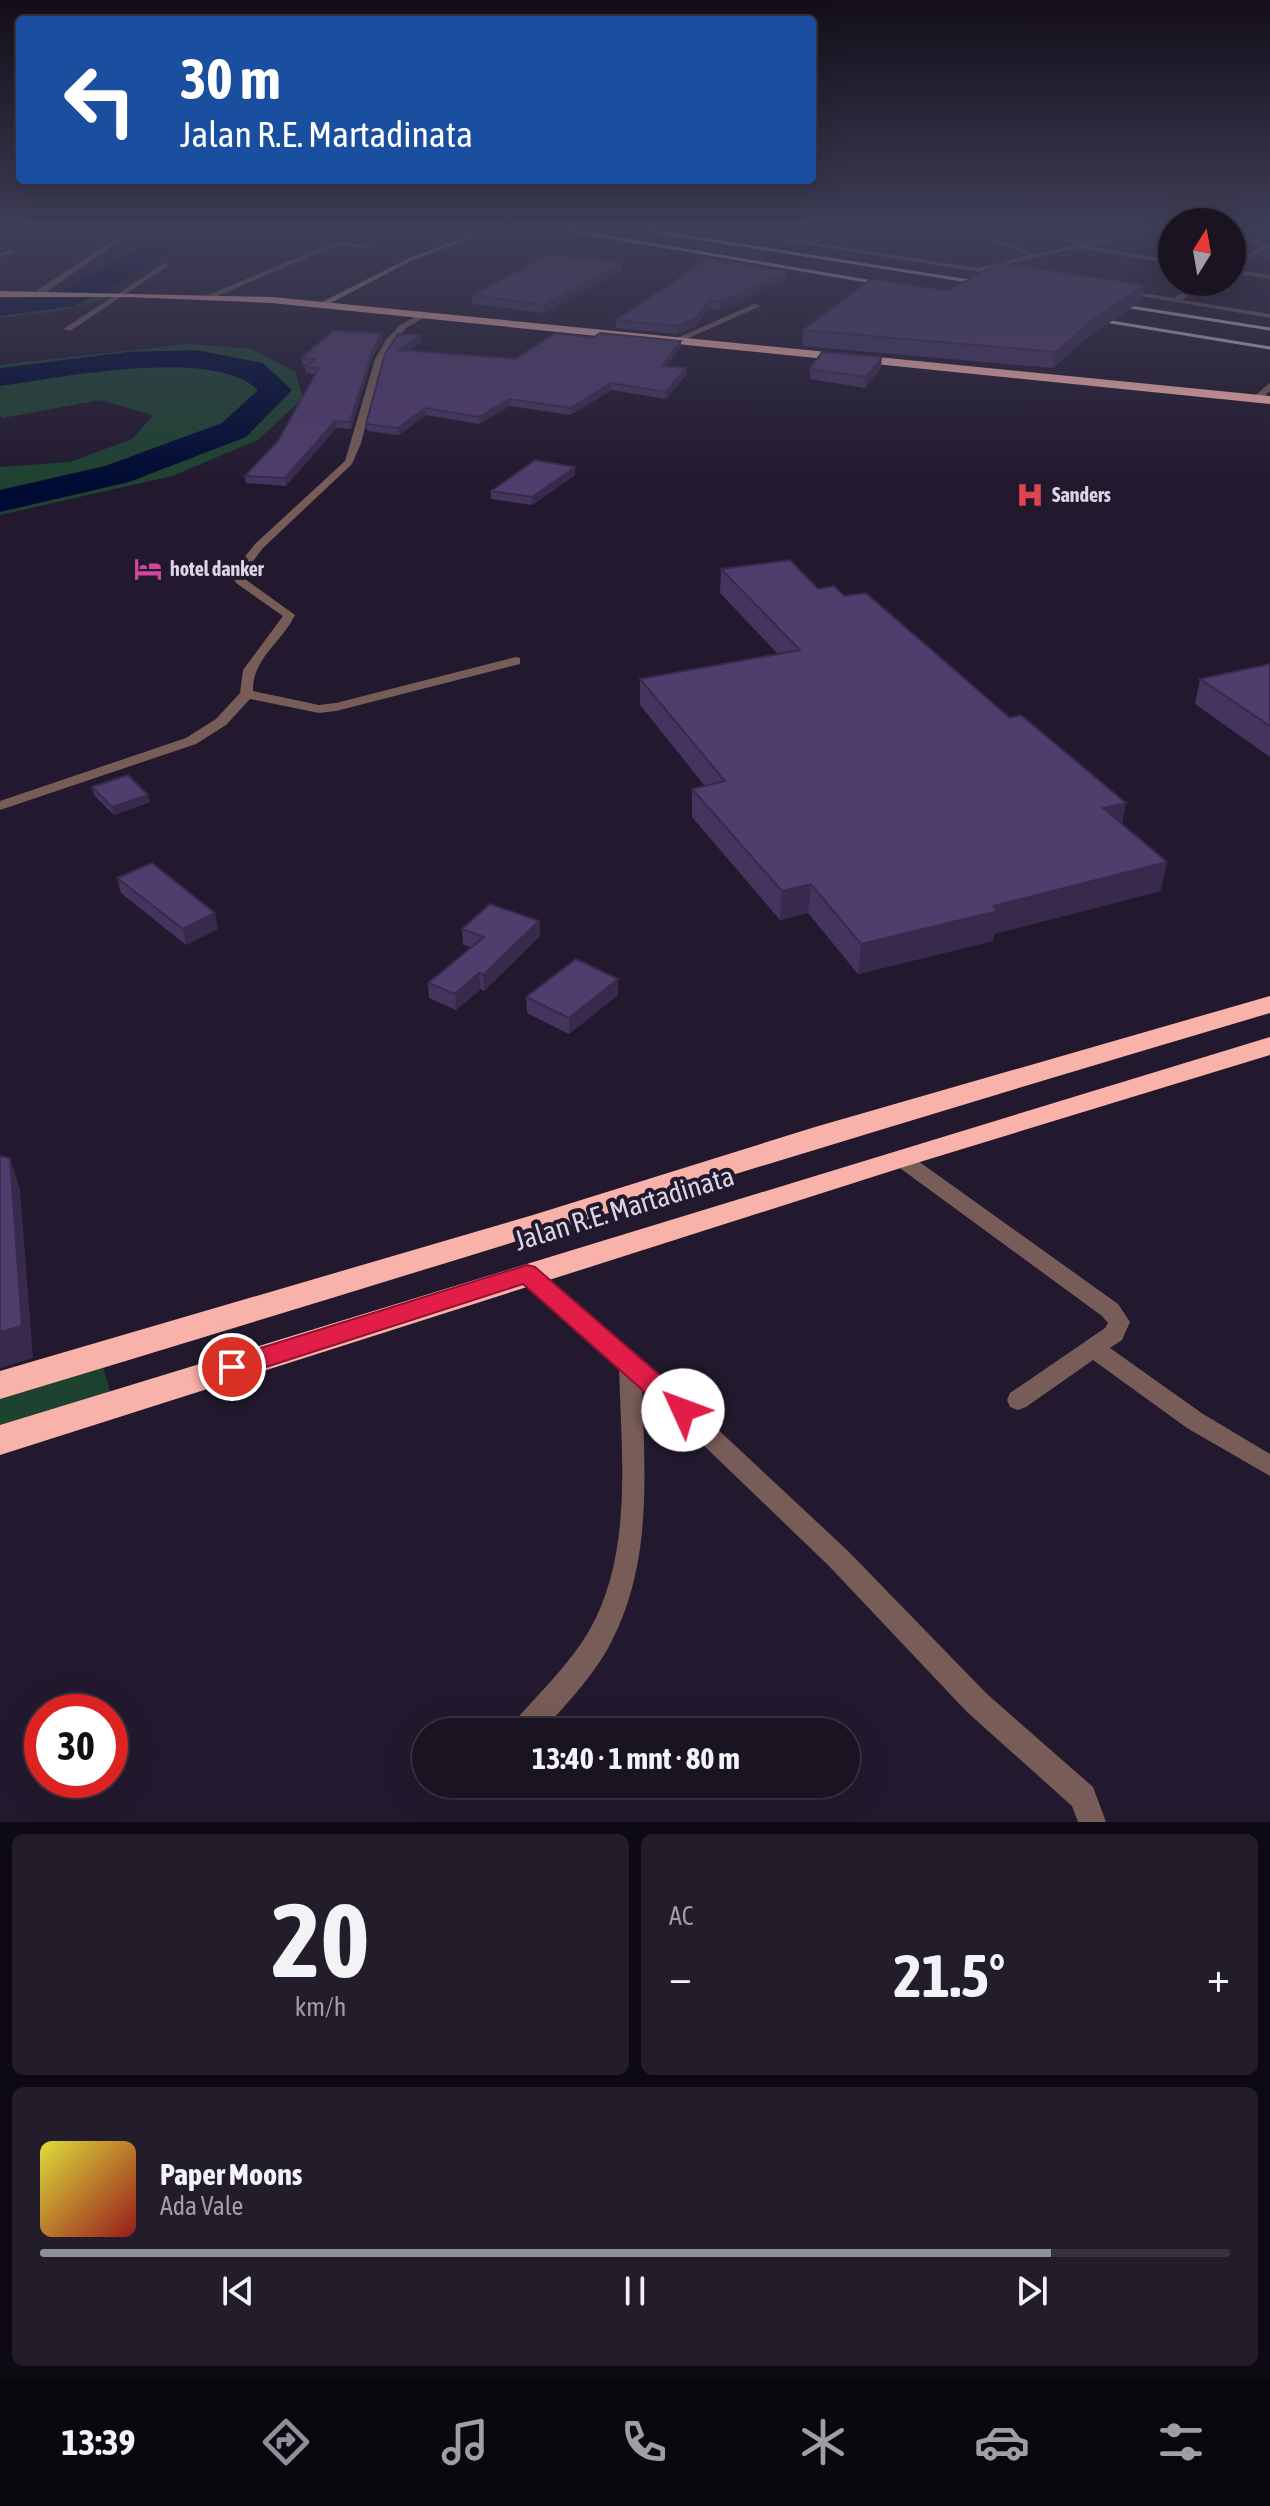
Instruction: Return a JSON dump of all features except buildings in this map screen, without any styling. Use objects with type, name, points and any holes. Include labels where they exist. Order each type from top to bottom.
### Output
[{"type":"highway","points":[[415,315],[1263,399]]},
{"type":"highway","name":"Jalan R.E. Martadinata","points":[[0,1385],[550,1221],[825,1134],[1270,1004]]},
{"type":"highway","name":"Jalan R.E. Martadinata","points":[[0,1440],[900,1158],[1270,1046]]},
{"type":"street","points":[[67,329],[90,315]]},
{"type":"street","points":[[672,342],[736,315]]},
{"type":"street","points":[[0,806],[191,741],[221,722],[247,694],[249,666],[289,615],[246,586],[240,581],[238,573],[252,552],[349,462],[357,447],[361,417],[382,350],[394,335],[423,316]]},
{"type":"street","points":[[1263,399],[1270,386]]},
{"type":"street","points":[[247,694],[319,709],[336,707],[516,661]]},
{"type":"street","points":[[900,1158],[1110,1310],[1119,1322],[1117,1328],[1093,1348],[1018,1400]]},
{"type":"street","points":[[527,1274],[630,1361],[838,1558],[977,1703],[1083,1797],[1092,1822]]},
{"type":"street","points":[[1093,1348],[1195,1421],[1270,1466]]},
{"type":"street","points":[[535,1718],[598,1641],[625,1564],[632,1506],[630,1361]]},
{"type":"green space","points":[[188,344],[251,349],[295,371],[303,398],[258,440],[172,476],[0,515],[0,467],[70,462],[132,439],[153,415],[100,400],[3,418],[0,416],[0,365]]},
{"type":"green space","points":[[100,1356],[114,1405],[0,1440],[0,1385]]},
{"type":"waterway","points":[[0,377],[93,364],[196,359],[252,370],[276,390],[234,430],[116,474],[0,501]]},
{"type":"railway","points":[[1181,315],[1270,329]]},
{"type":"railway","points":[[1105,321],[1270,348]]},
{"type":"place","name":"Sanders","points":[[1030,495]]},
{"type":"place","name":"hotel danker","points":[[148,569]]},
{"type":"route","points":[[232,1367],[527,1274],[683,1410]]}]
